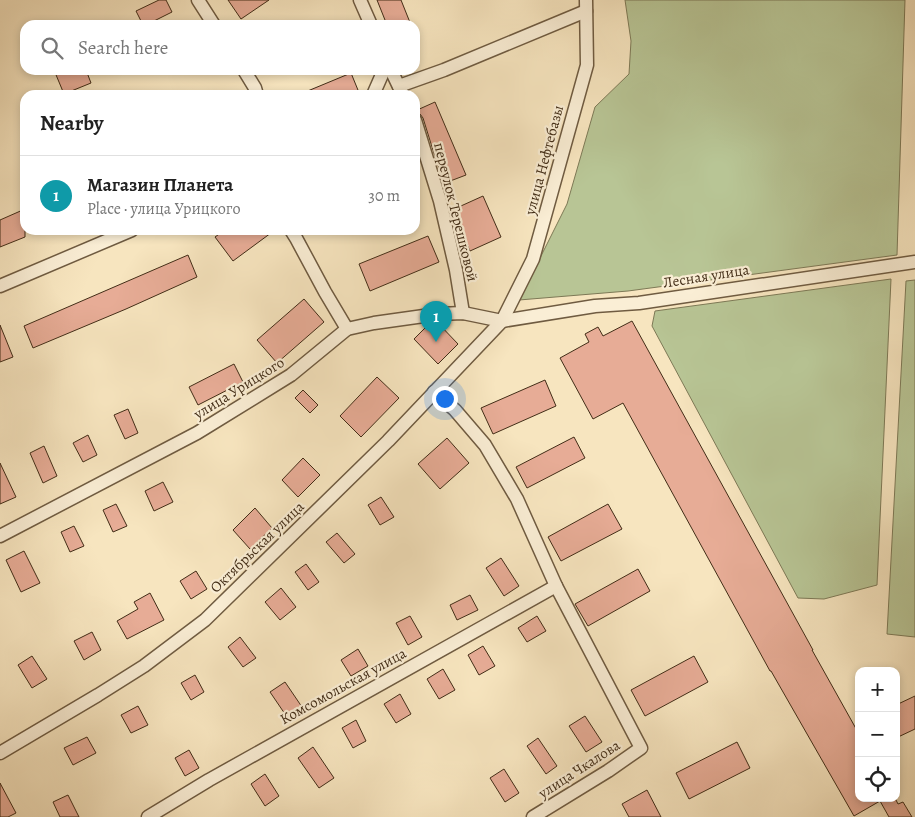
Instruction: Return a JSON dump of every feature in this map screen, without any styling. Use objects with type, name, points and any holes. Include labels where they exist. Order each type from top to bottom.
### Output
[{"type":"street","points":[[198,0],[211,20]]},
{"type":"street","points":[[360,0],[369,20]]},
{"type":"street","points":[[394,75],[401,90],[586,5]]},
{"type":"street","name":"улица Нефтебазы","points":[[502,321],[533,259],[587,65],[586,5]]},
{"type":"street","points":[[247,75],[256,90]]},
{"type":"street","points":[[375,90],[382,75]]},
{"type":"street","name":"переулок Терешковой","points":[[420,136],[440,201],[456,270],[463,312]]},
{"type":"street","points":[[0,286],[120,235]]},
{"type":"street","points":[[294,235],[347,329]]},
{"type":"street","name":"Лесная улица","points":[[502,321],[595,306],[638,303],[915,262]]},
{"type":"street","name":"улица Урицкого","points":[[0,536],[197,433],[291,375],[347,329],[374,323],[463,312],[502,321]]},
{"type":"street","name":"Октябрьская улица","points":[[0,753],[144,666],[206,620],[388,441],[502,321]]},
{"type":"street","points":[[434,392],[455,410],[485,445],[517,499],[556,586]]},
{"type":"street","name":"улица Чкалова","points":[[533,817],[642,748],[556,586]]},
{"type":"street","name":"Комсомольская улица","points":[[148,817],[209,780],[556,586]]},
{"type":"green space","points":[[625,0],[905,0],[897,255],[628,291],[519,300],[567,204],[595,107],[629,74],[631,41]]},
{"type":"green space","points":[[891,279],[877,585],[824,599],[798,598],[652,326],[655,311]]},
{"type":"green space","points":[[915,280],[915,637],[887,634],[906,281]]},
{"type":"building","points":[[159,0],[166,0],[172,12],[156,20],[140,20],[136,11]]},
{"type":"building","points":[[228,0],[269,0],[241,19]]},
{"type":"building","points":[[377,0],[401,0],[409,20],[385,20]]},
{"type":"building","points":[[56,75],[88,75],[91,83],[74,90],[62,90]]},
{"type":"building","points":[[346,75],[352,75],[358,90],[310,90]]},
{"type":"building","points":[[435,102],[466,175],[445,183],[420,114],[420,109]]},
{"type":"building","points":[[483,196],[501,237],[470,251],[452,210]]},
{"type":"building","points":[[20,211],[20,235],[25,235],[25,237],[0,247],[0,220]]},
{"type":"building","points":[[218,235],[268,235],[233,261],[215,237]]},
{"type":"building","points":[[428,236],[439,262],[370,291],[359,264]]},
{"type":"building","points":[[188,255],[197,277],[33,348],[24,326]]},
{"type":"building","points":[[304,299],[324,322],[277,363],[257,340]]},
{"type":"building","points":[[632,321],[855,727],[855,802],[878,802],[854,816],[770,671],[623,403],[593,419],[560,358],[589,342],[585,334],[598,327],[603,336]]},
{"type":"building","points":[[437,322],[458,344],[438,364],[414,339],[430,323]]},
{"type":"building","points":[[0,325],[13,357],[0,362]]},
{"type":"building","points":[[234,364],[243,382],[198,405],[189,387]]},
{"type":"building","points":[[377,377],[399,398],[361,437],[340,416]]},
{"type":"building","points":[[545,380],[556,406],[493,434],[481,408]]},
{"type":"building","points":[[303,390],[318,405],[310,413],[295,398]]},
{"type":"building","points":[[128,409],[138,433],[125,439],[114,415]]},
{"type":"building","points":[[88,435],[97,455],[83,462],[73,443]]},
{"type":"building","points":[[574,437],[585,458],[527,488],[516,467]]},
{"type":"building","points":[[447,438],[469,463],[440,489],[418,464]]},
{"type":"building","points":[[44,446],[57,476],[43,483],[30,453]]},
{"type":"building","points":[[303,458],[320,475],[298,497],[282,480]]},
{"type":"building","points":[[0,463],[16,497],[0,504]]},
{"type":"building","points":[[163,482],[173,502],[154,511],[145,491]]},
{"type":"building","points":[[381,497],[394,517],[380,525],[368,505]]},
{"type":"building","points":[[116,504],[127,526],[113,532],[103,510]]},
{"type":"building","points":[[608,504],[622,529],[561,561],[548,537]]},
{"type":"building","points":[[255,508],[272,528],[250,549],[233,530]]},
{"type":"building","points":[[74,526],[84,546],[70,552],[61,532]]},
{"type":"building","points":[[337,533],[355,554],[344,563],[326,542]]},
{"type":"building","points":[[24,551],[40,583],[21,592],[6,560]]},
{"type":"building","points":[[501,558],[519,586],[504,596],[486,568]]},
{"type":"building","points":[[306,564],[319,582],[308,590],[295,572]]},
{"type":"building","points":[[638,569],[650,591],[588,626],[575,604]]},
{"type":"building","points":[[196,571],[207,589],[191,599],[180,581]]},
{"type":"building","points":[[281,588],[296,607],[280,620],[265,602]]},
{"type":"building","points":[[150,593],[164,620],[127,639],[117,621],[138,609],[134,602]]},
{"type":"building","points":[[470,595],[478,610],[457,620],[450,605]]},
{"type":"building","points":[[410,616],[422,637],[408,645],[396,623]]},
{"type":"building","points":[[537,616],[546,631],[527,642],[518,628]]},
{"type":"building","points":[[92,632],[101,650],[84,660],[74,641]]},
{"type":"building","points":[[240,637],[256,658],[243,667],[228,647]]},
{"type":"building","points":[[483,646],[495,666],[479,675],[468,655]]},
{"type":"building","points":[[358,649],[368,666],[351,676],[341,660]]},
{"type":"building","points":[[32,656],[47,679],[32,688],[18,665]]},
{"type":"building","points":[[694,656],[708,682],[645,716],[631,690]]},
{"type":"building","points":[[443,669],[455,690],[439,699],[427,679]]},
{"type":"building","points":[[195,675],[204,692],[191,700],[181,683]]},
{"type":"building","points":[[285,682],[302,707],[287,717],[270,692]]},
{"type":"building","points":[[400,694],[411,714],[396,723],[384,704]]},
{"type":"building","points":[[915,696],[915,729],[900,736],[900,712],[900,703]]},
{"type":"building","points":[[138,706],[148,725],[131,733],[121,715]]},
{"type":"building","points":[[585,716],[602,742],[586,752],[569,726]]},
{"type":"building","points":[[356,720],[366,741],[353,748],[342,728]]},
{"type":"building","points":[[87,737],[96,753],[73,765],[64,748]]},
{"type":"building","points":[[538,738],[557,766],[546,774],[527,746]]},
{"type":"building","points":[[737,742],[750,768],[689,799],[676,773]]},
{"type":"building","points":[[313,747],[334,778],[319,788],[298,758]]},
{"type":"building","points":[[189,750],[199,768],[185,776],[175,758]]},
{"type":"building","points":[[504,769],[519,793],[505,802],[490,778]]},
{"type":"building","points":[[265,774],[279,796],[265,806],[251,784]]},
{"type":"building","points":[[0,783],[16,813],[8,817],[0,817]]},
{"type":"building","points":[[647,790],[661,817],[629,817],[622,804]]},
{"type":"building","points":[[68,795],[79,817],[60,817],[53,802]]},
{"type":"building","points":[[881,802],[897,802],[898,804],[903,802],[912,817],[889,817]]},
{"type":"place","name":"Магазин Планета","points":[[436,342]]}]
